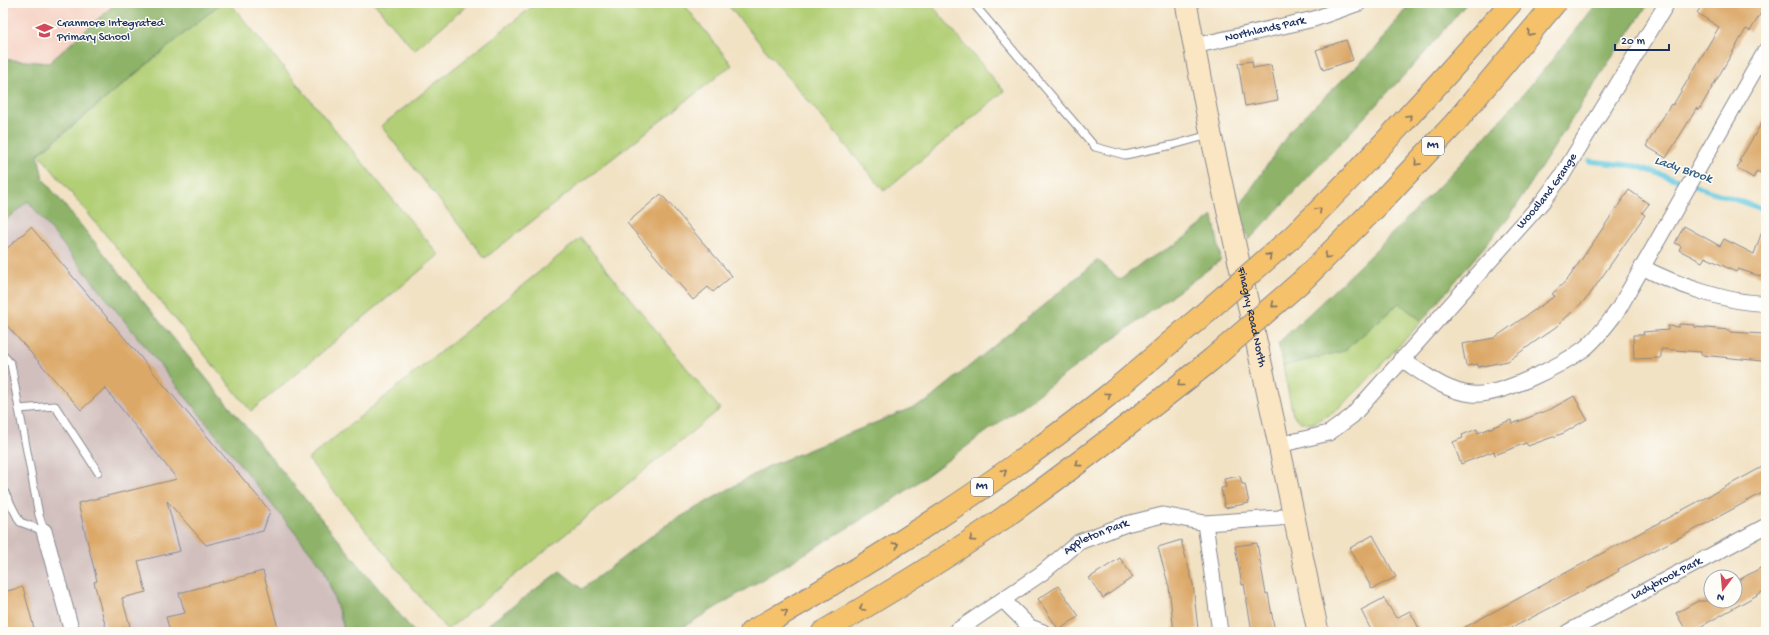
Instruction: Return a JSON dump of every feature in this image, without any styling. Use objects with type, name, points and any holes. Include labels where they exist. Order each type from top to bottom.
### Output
[{"type":"highway","name":"M1","points":[[751,632],[889,550],[1035,450],[1106,397],[1291,238],[1350,180],[1409,117],[1511,3]]},
{"type":"highway","name":"M1","points":[[823,632],[921,573],[1001,520],[1114,438],[1211,360],[1303,280],[1379,204],[1454,124],[1555,3]]},
{"type":"street","name":"Finaghy Road North","points":[[1186,3],[1211,135],[1279,445],[1318,632]]},
{"type":"street","name":"Northlands Park","points":[[1194,46],[1314,19],[1359,3]]},
{"type":"street","name":"Woodland Grange","points":[[1279,445],[1329,433],[1352,416],[1543,201],[1563,174],[1667,3]]},
{"type":"street","points":[[1402,359],[1454,391],[1473,395],[1502,390],[1554,367],[1585,348],[1601,333],[1618,310],[1766,50]]},
{"type":"street","points":[[1642,267],[1662,278],[1698,290],[1734,299],[1766,303]]},
{"type":"street","name":"Appleton Park","points":[[955,632],[1042,573],[1079,542],[1126,524],[1163,515],[1205,523],[1279,518],[1293,513]]},
{"type":"street","points":[[1205,523],[1220,632]]},
{"type":"street","name":"Ladybrook Park","points":[[1568,632],[1590,627],[1766,526]]},
{"type":"street","points":[[44,531],[72,632]]},
{"type":"street","points":[[1003,600],[1030,627],[1043,632]]},
{"type":"lane","points":[[973,3],[1096,147],[1125,155],[1211,135]]},
{"type":"lane","points":[[3,355],[11,364],[38,515],[44,531]]},
{"type":"lane","points":[[20,409],[55,406],[98,472]]},
{"type":"lane","points":[[3,489],[20,522],[44,531]]},
{"type":"shaded area","name":"Cranmore Integrated Primary School","points":[[3,3],[116,3],[49,63],[3,59]]},
{"type":"shaded area","points":[[28,201],[324,569],[343,624],[343,632],[3,632],[3,225]]},
{"type":"green space","points":[[116,3],[221,3],[38,154],[43,179],[414,632],[343,632],[343,624],[324,569],[28,201],[3,223],[3,59],[49,63]]},
{"type":"green space","points":[[221,3],[230,3],[439,255],[251,411],[39,154]]},
{"type":"green space","points":[[374,3],[470,3],[414,50]]},
{"type":"green space","points":[[537,3],[683,3],[732,65],[485,258],[381,126]]},
{"type":"green space","points":[[726,3],[930,3],[1004,91],[884,191]]},
{"type":"green space","points":[[1410,3],[1467,3],[1423,55],[1249,240],[1237,210],[1292,128],[1377,47]]},
{"type":"green space","points":[[1597,3],[1649,3],[1600,75],[1510,216],[1422,321],[1399,303],[1344,351],[1283,366],[1278,343],[1363,263],[1445,180],[1524,94]]},
{"type":"green space","points":[[1213,216],[1221,260],[892,501],[675,632],[478,632],[560,571],[582,589],[663,527],[767,467],[926,402],[1098,260],[1120,280],[1144,261],[1175,245]]},
{"type":"green space","points":[[581,238],[720,409],[447,630],[308,459]]},
{"type":"green space","points":[[1399,303],[1422,321],[1358,390],[1333,413],[1311,424],[1301,422],[1293,415],[1283,366],[1344,351]]},
{"type":"building","points":[[1703,3],[1766,3],[1766,5],[1750,31],[1746,29],[1699,110],[1697,108],[1666,158],[1646,146],[1671,104],[1673,105],[1719,27],[1697,13]]},
{"type":"building","points":[[1346,40],[1353,60],[1323,70],[1316,50]]},
{"type":"building","points":[[1252,61],[1253,68],[1271,65],[1278,100],[1245,106],[1238,63]]},
{"type":"building","points":[[1766,116],[1766,164],[1760,173],[1757,171],[1753,178],[1737,168],[1741,161],[1739,161]]},
{"type":"building","points":[[1629,190],[1649,204],[1642,213],[1645,215],[1588,297],[1557,326],[1508,361],[1478,367],[1478,364],[1466,366],[1462,344],[1494,338],[1555,296],[1552,294],[1568,279]]},
{"type":"building","points":[[661,194],[732,276],[713,292],[708,287],[693,300],[627,223]]},
{"type":"building","points":[[1684,226],[1720,246],[1724,239],[1754,254],[1764,226],[1766,226],[1766,278],[1738,269],[1736,272],[1705,257],[1702,262],[1679,250],[1681,246],[1675,243]]},
{"type":"building","points":[[31,227],[270,511],[263,531],[206,545],[167,501],[180,551],[138,561],[146,592],[122,598],[130,626],[107,632],[94,582],[97,581],[78,503],[177,479],[105,388],[81,410],[3,321],[3,252]]},
{"type":"building","points":[[1679,324],[1730,330],[1730,332],[1764,334],[1762,361],[1701,355],[1701,352],[1661,349],[1661,358],[1634,359],[1633,335],[1644,335],[1643,332],[1668,330],[1668,326],[1679,327]]},
{"type":"building","points":[[1574,396],[1587,419],[1564,433],[1528,446],[1526,443],[1495,455],[1494,451],[1461,464],[1453,442],[1463,438],[1462,435],[1477,429],[1478,433],[1511,420],[1512,424],[1551,409]]},
{"type":"building","points":[[1766,465],[1766,491],[1618,569],[1619,571],[1594,585],[1504,632],[1456,632]]},
{"type":"building","points":[[1240,476],[1242,484],[1245,484],[1249,503],[1225,508],[1221,488],[1226,487],[1224,479]]},
{"type":"building","points":[[1373,535],[1396,577],[1372,589],[1350,548]]},
{"type":"building","points":[[1181,540],[1193,584],[1198,630],[1174,632],[1169,587],[1158,547]]},
{"type":"building","points":[[1257,543],[1266,594],[1268,593],[1275,632],[1252,632],[1244,584],[1242,585],[1235,546]]},
{"type":"building","points":[[1120,558],[1133,577],[1103,598],[1089,578]]},
{"type":"building","points":[[1766,565],[1766,590],[1743,603],[1743,578]]},
{"type":"building","points":[[263,571],[279,632],[170,632],[166,617],[185,613],[179,593]]},
{"type":"building","points":[[1058,586],[1079,616],[1059,630],[1038,599]]},
{"type":"building","points":[[23,587],[35,632],[3,632],[3,592]]},
{"type":"building","points":[[1384,598],[1396,618],[1410,611],[1421,632],[1372,632],[1361,610]]},
{"type":"building","points":[[1698,601],[1703,601],[1703,609],[1732,609],[1691,632],[1687,632],[1676,613]]},
{"type":"waterway","name":"Lady Brook","points":[[1590,161],[1636,166],[1766,210]]},
{"type":"place","name":"Cranmore Integrated Primary School","points":[[44,31]]}]
